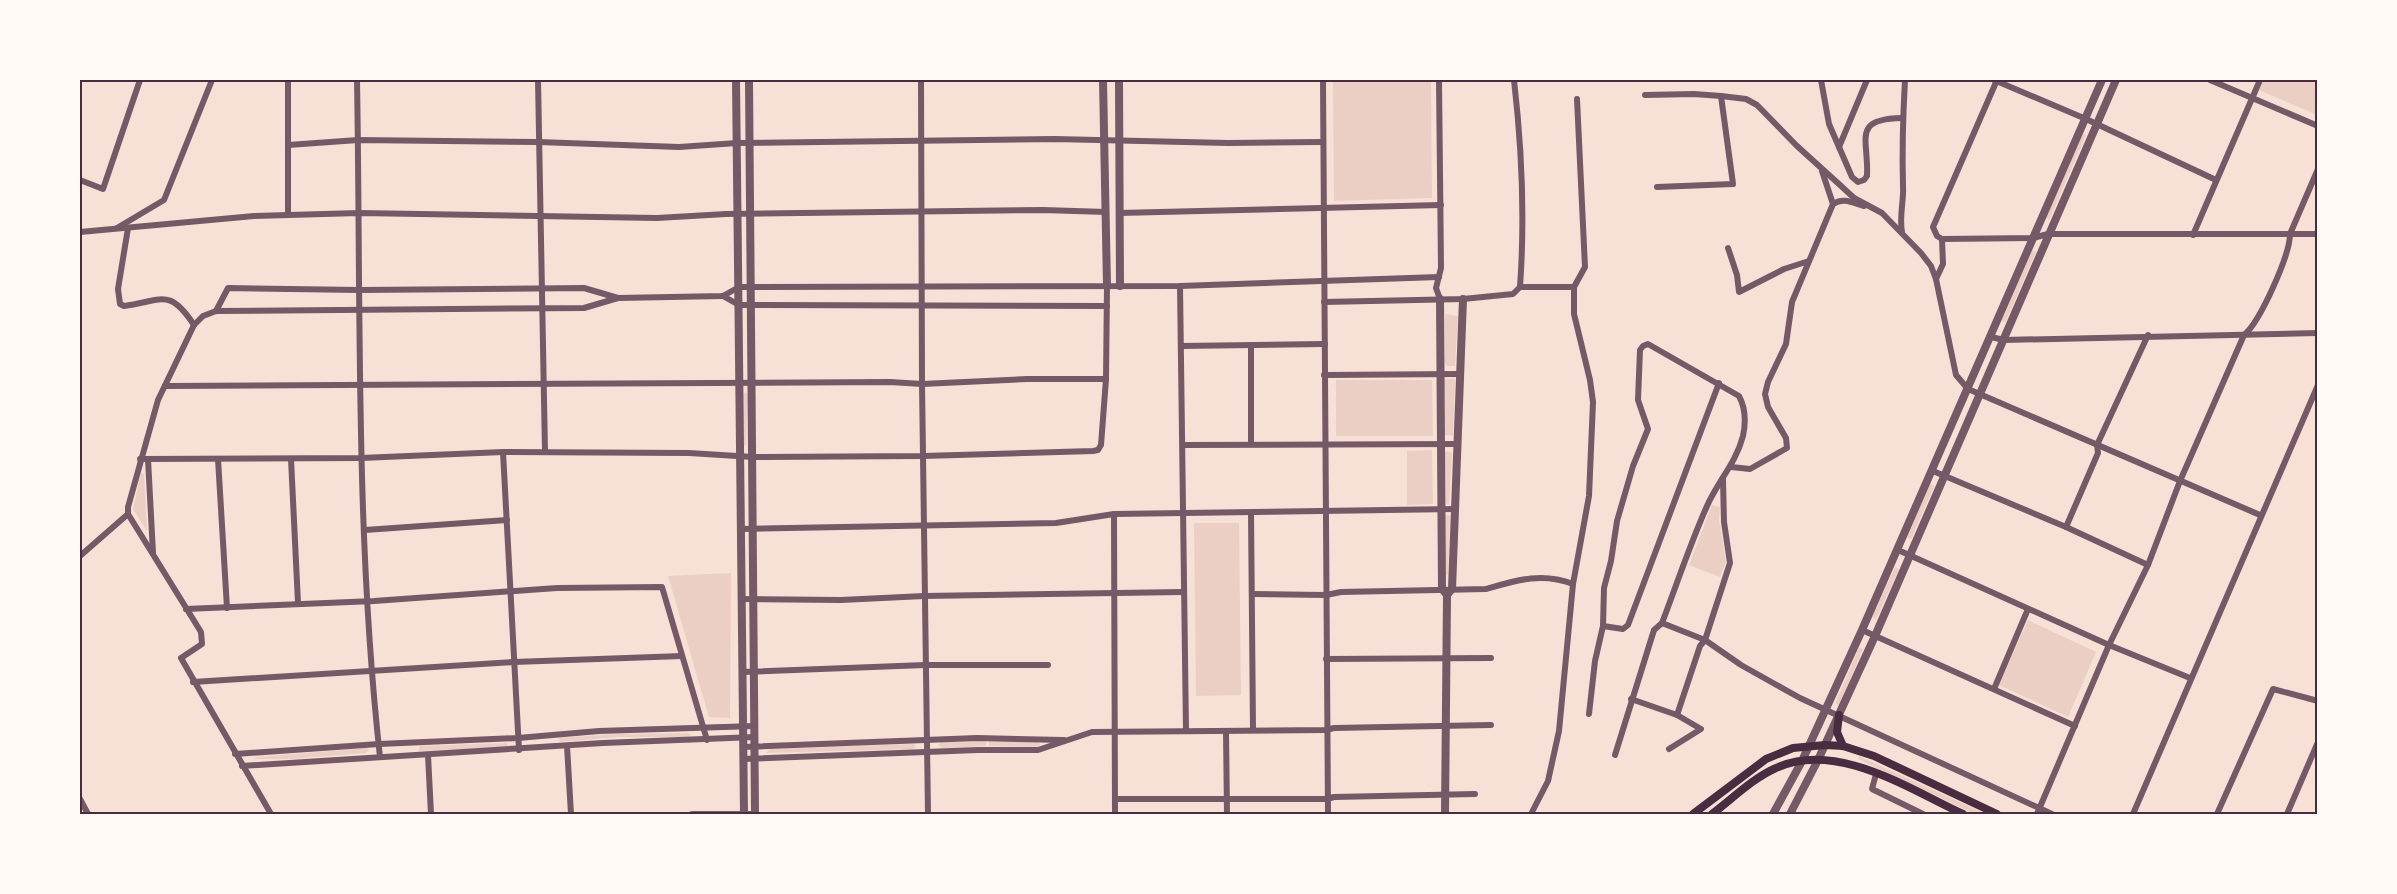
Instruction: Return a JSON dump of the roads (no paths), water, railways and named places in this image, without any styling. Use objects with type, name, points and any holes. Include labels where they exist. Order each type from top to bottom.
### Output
[{"type":"main road","points":[[1839,715],[1837,732],[1843,746]]},
{"type":"main road","points":[[1694,814],[1766,759],[1781,751],[1825,745],[1843,746],[1895,766],[1997,814]]},
{"type":"main road","points":[[1712,814],[1768,772],[1787,764],[1818,760],[1848,762],[1963,814]]},
{"type":"street","points":[[80,180],[103,189],[140,80]]},
{"type":"street","points":[[114,230],[164,200],[212,80]]},
{"type":"street","points":[[288,80],[288,215]]},
{"type":"street","points":[[357,80],[361,458],[368,601],[380,757]]},
{"type":"street","points":[[538,80],[545,452]]},
{"type":"street","points":[[736,80],[744,814]]},
{"type":"street","points":[[692,814],[755,814],[752,287],[748,80]]},
{"type":"street","points":[[921,80],[923,526],[928,814]]},
{"type":"street","points":[[144,459],[361,458],[503,452],[689,453],[740,457],[923,456],[1098,450],[1101,444],[1106,379],[1104,80]]},
{"type":"street","points":[[1119,80],[1120,286]]},
{"type":"street","points":[[1323,80],[1328,814]]},
{"type":"street","points":[[1439,80],[1441,205],[1439,277],[1436,288],[1440,299],[1442,510],[1447,591],[1445,814]]},
{"type":"street","points":[[1324,302],[1463,299],[1513,294],[1520,287],[1524,234],[1520,133],[1514,80]]},
{"type":"street","points":[[1821,80],[1829,124],[1852,177],[1858,182],[1867,176],[1866,131],[1872,124],[1883,119],[1902,118]]},
{"type":"street","points":[[1839,147],[1867,80]]},
{"type":"street","points":[[1902,232],[1900,223],[1904,184],[1901,174],[1904,149],[1902,118],[1905,80]]},
{"type":"street","points":[[2216,180],[2086,118],[1996,80],[1933,227],[1937,236],[1942,239],[2033,238],[2048,234],[2318,234]]},
{"type":"street","points":[[1773,814],[1802,761],[1862,630],[2102,80]]},
{"type":"street","points":[[1790,814],[1818,760],[1875,636],[2115,80]]},
{"type":"street","points":[[2210,80],[2318,126]]},
{"type":"street","points":[[2193,235],[2260,80]]},
{"type":"street","points":[[1645,95],[1694,94],[1746,99],[1757,105],[1854,198],[1870,208]]},
{"type":"street","points":[[1657,187],[1733,184],[1721,96]]},
{"type":"street","points":[[1531,814],[1548,781],[1559,731],[1573,584],[1589,496],[1593,402],[1574,314],[1574,287],[1586,267],[1577,99]]},
{"type":"street","points":[[288,145],[358,140],[538,142],[679,147],[737,143],[920,141],[1322,142]]},
{"type":"street","points":[[1821,168],[1833,204]]},
{"type":"street","points":[[2038,812],[2109,645],[2148,565],[2180,481],[2244,335],[2253,327],[2271,290],[2290,245],[2290,234],[2318,169]]},
{"type":"street","points":[[1731,467],[1750,469],[1787,448],[1786,438],[1768,407],[1766,394],[1768,382],[1786,344],[1792,302],[1833,204],[1839,200],[1882,213],[1931,266],[1936,279],[1956,375],[1968,389],[2260,515]]},
{"type":"street","points":[[1119,213],[1441,205]]},
{"type":"street","points":[[80,232],[288,215],[359,213],[540,214],[657,218],[738,214],[1043,210],[1106,212]]},
{"type":"street","points":[[128,228],[118,289],[120,304],[124,306],[143,301],[166,299],[182,308],[194,326]]},
{"type":"street","points":[[1936,279],[1943,264],[1942,239]]},
{"type":"street","points":[[1728,248],[1737,275],[1738,292],[1784,269],[1809,261]]},
{"type":"street","points":[[271,814],[181,658],[202,644],[201,632],[128,514],[128,507],[165,386],[194,326],[203,316],[216,311],[584,308],[618,298],[723,296],[739,287],[1180,286],[1439,277]]},
{"type":"street","points":[[1180,286],[1186,730]]},
{"type":"street","points":[[1520,287],[1574,287]]},
{"type":"street","points":[[216,311],[228,288],[359,290],[584,288],[618,298]]},
{"type":"street","points":[[723,296],[739,305],[752,306],[1107,306]]},
{"type":"street","points":[[1447,591],[1455,509],[1463,299]]},
{"type":"street","points":[[1991,337],[2004,340],[2318,333]]},
{"type":"street","points":[[2066,527],[2098,453],[2097,445],[2148,335]]},
{"type":"street","points":[[1181,346],[1324,344]]},
{"type":"street","points":[[1589,714],[1595,661],[1603,626],[1604,588],[1617,521],[1633,466],[1648,429],[1638,400],[1640,351],[1648,344],[1739,396],[1745,412],[1742,438],[1731,467],[1708,504],[1662,623],[1654,630],[1615,755]]},
{"type":"street","points":[[1251,345],[1251,444]]},
{"type":"street","points":[[1324,375],[1460,374]]},
{"type":"street","points":[[165,386],[752,382],[922,384],[1027,378],[1106,379]]},
{"type":"street","points":[[1603,626],[1623,629],[1628,625],[1719,383]]},
{"type":"street","points":[[2133,814],[2318,385]]},
{"type":"street","points":[[1183,445],[1458,444]]},
{"type":"street","points":[[503,452],[519,750]]},
{"type":"street","points":[[144,459],[153,554]]},
{"type":"street","points":[[218,459],[227,608]]},
{"type":"street","points":[[291,459],[298,603]]},
{"type":"street","points":[[1932,471],[2066,527],[2148,565]]},
{"type":"street","points":[[1677,715],[1730,563],[1724,522],[1723,479]]},
{"type":"street","points":[[741,529],[1056,523],[1114,514],[1325,513],[1455,509]]},
{"type":"street","points":[[1251,513],[1253,730]]},
{"type":"street","points":[[80,556],[128,514]]},
{"type":"street","points":[[1114,514],[1116,814]]},
{"type":"street","points":[[365,530],[507,520]]},
{"type":"street","points":[[1898,549],[2109,645],[2190,678]]},
{"type":"street","points":[[1252,594],[1326,595],[1341,592],[1486,590],[1536,577],[1550,577],[1573,584]]},
{"type":"street","points":[[186,609],[368,601],[582,587],[607,589],[662,587],[707,740]]},
{"type":"street","points":[[741,599],[841,600],[924,596],[1183,592]]},
{"type":"street","points":[[1994,689],[2028,609]]},
{"type":"street","points":[[1662,623],[1705,640],[1774,685],[2038,812],[2052,814]]},
{"type":"street","points":[[1862,630],[2075,726]]},
{"type":"street","points":[[193,682],[514,662],[682,656]]},
{"type":"street","points":[[1326,659],[1491,658]]},
{"type":"street","points":[[742,672],[925,665],[1048,665]]},
{"type":"street","points":[[2217,814],[2273,689],[2318,701]]},
{"type":"street","points":[[1631,699],[1677,715],[1701,729],[1669,749]]},
{"type":"street","points":[[743,759],[1038,750],[1092,732],[1326,730],[1491,725]]},
{"type":"street","points":[[235,754],[379,744],[518,738],[599,730],[755,726]]},
{"type":"street","points":[[1226,730],[1227,814]]},
{"type":"street","points":[[242,766],[755,737]]},
{"type":"street","points":[[743,747],[977,738],[1067,740]]},
{"type":"street","points":[[2287,814],[2318,742]]},
{"type":"street","points":[[567,746],[571,814]]},
{"type":"street","points":[[428,755],[431,814]]},
{"type":"street","points":[[1876,774],[1872,789],[1923,814]]},
{"type":"street","points":[[1115,799],[1327,800],[1334,797],[1475,794]]},
{"type":"street","points":[[80,799],[88,814]]}]
